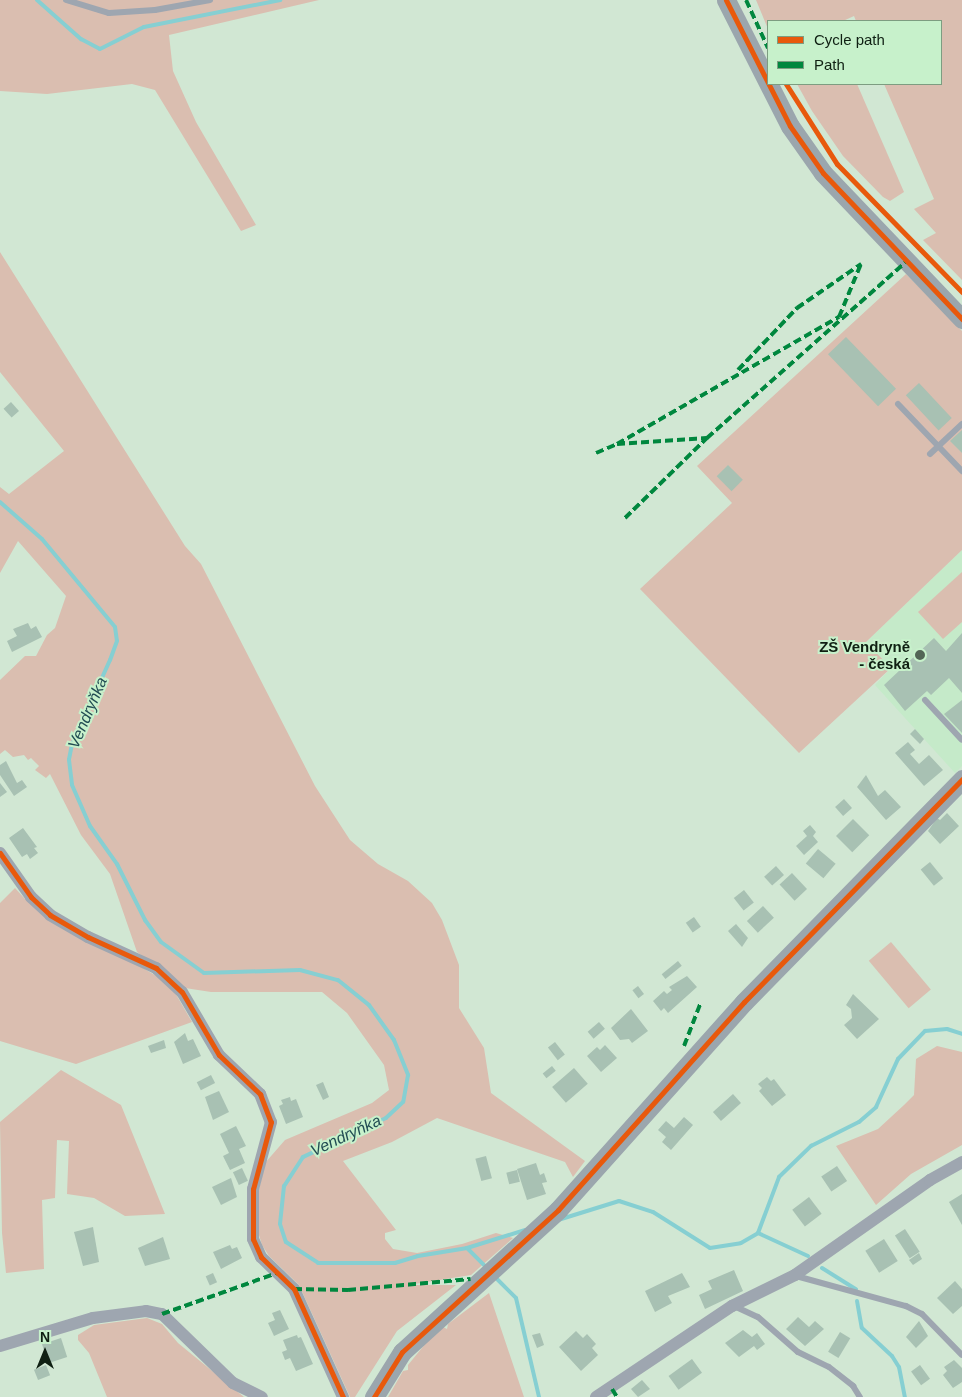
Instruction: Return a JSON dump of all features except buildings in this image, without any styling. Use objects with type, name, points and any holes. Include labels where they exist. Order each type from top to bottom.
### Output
[{"type":"street","points":[[726,0],[767,81]]},
{"type":"street","points":[[769,85],[790,126],[823,173],[962,319]]},
{"type":"street","points":[[374,1397],[402,1352],[558,1210],[744,1002],[962,779]]},
{"type":"street","points":[[0,853],[31,897],[50,915],[88,937],[156,968],[182,992],[219,1055],[260,1094],[271,1122],[253,1189],[253,1239],[261,1258],[294,1290],[343,1397]]},
{"type":"street","points":[[596,1397],[732,1306],[795,1275],[930,1180],[962,1162]]},
{"type":"street","points":[[0,1346],[93,1318],[146,1311],[162,1314],[233,1383],[262,1397]]},
{"type":"lane","points":[[66,0],[110,13],[155,10],[210,0]]},
{"type":"lane","points":[[898,404],[962,471]]},
{"type":"lane","points":[[930,454],[962,424]]},
{"type":"lane","points":[[926,700],[962,740]]},
{"type":"lane","points":[[795,1275],[906,1306],[922,1314],[962,1355]]},
{"type":"lane","points":[[732,1306],[758,1317],[798,1352],[829,1367],[853,1386],[860,1397]]},
{"type":"shaded area","points":[[0,0],[319,0],[169,35],[173,71],[196,122],[256,225],[241,231],[155,90],[132,84],[47,94],[0,91]]},
{"type":"shaded area","points":[[756,0],[962,0],[962,280],[923,240],[936,233],[914,209],[934,199],[884,85],[942,85],[942,20],[856,20],[854,16],[845,20],[767,20],[767,27]]},
{"type":"shaded area","points":[[798,85],[857,85],[904,192],[890,201],[883,197],[843,156],[812,111]]},
{"type":"shaded area","points":[[0,252],[185,546],[201,564],[315,786],[350,840],[378,864],[408,881],[432,903],[442,920],[459,965],[459,1008],[484,1048],[491,1093],[585,1161],[573,1177],[565,1162],[437,1118],[392,1142],[343,1161],[396,1230],[385,1233],[385,1239],[393,1249],[417,1253],[462,1244],[496,1233],[513,1238],[471,1275],[408,1285],[456,1285],[397,1331],[355,1397],[350,1397],[299,1285],[269,1256],[262,1245],[256,1225],[255,1207],[265,1163],[285,1140],[372,1103],[389,1090],[384,1065],[347,1013],[322,992],[211,992],[185,988],[137,952],[110,874],[81,835],[50,774],[46,778],[35,770],[39,766],[31,758],[28,760],[24,755],[13,757],[5,750],[0,754],[0,680],[25,656],[36,656],[47,635],[55,628],[66,596],[18,541],[0,573],[0,487],[9,494],[64,451],[0,372]]},
{"type":"shaded area","points":[[906,274],[962,331],[962,550],[866,642],[891,668],[799,753],[640,589],[732,503],[697,466]]},
{"type":"shaded area","name":"ZŠ Vendryně - česká","points":[[962,550],[962,766],[955,773],[875,685],[891,668],[866,642]]},
{"type":"shaded area","points":[[962,572],[962,622],[943,639],[918,612]]},
{"type":"shaded area","points":[[15,888],[25,899],[170,984],[192,1022],[76,1064],[0,1041],[0,903]]},
{"type":"shaded area","points":[[891,942],[931,989],[909,1008],[869,961]]},
{"type":"shaded area","points":[[937,1046],[962,1052],[962,1145],[911,1174],[876,1205],[836,1146],[878,1129],[904,1105],[914,1095],[916,1059]]},
{"type":"shaded area","points":[[61,1070],[121,1105],[165,1214],[125,1216],[94,1198],[67,1194],[69,1141],[57,1140],[55,1198],[42,1200],[44,1269],[6,1273],[2,1233],[0,1122]]},
{"type":"shaded area","points":[[489,1293],[524,1397],[388,1397],[403,1371],[408,1370],[408,1365],[426,1343],[443,1327],[447,1329],[448,1324]]},
{"type":"shaded area","points":[[147,1318],[162,1324],[178,1343],[244,1397],[107,1397],[89,1353],[78,1340],[78,1335],[94,1325]]},
{"type":"waterway","points":[[37,0],[81,39],[100,49],[144,27],[280,0]]},
{"type":"waterway","name":"Vendryňka","points":[[0,502],[42,539],[115,627],[117,641],[72,744],[69,760],[72,785],[90,826],[117,864],[145,920],[161,942],[204,973],[300,970],[338,980],[369,1005],[394,1040],[408,1075],[403,1102],[386,1118],[303,1157],[284,1186],[280,1224],[286,1242],[318,1263],[395,1263],[418,1256],[467,1248],[525,1230]]},
{"type":"waterway","name":"Vendryňka","points":[[558,1220],[619,1201],[653,1212],[710,1248],[741,1243],[758,1233],[779,1177],[811,1146],[859,1122],[876,1107],[898,1059],[925,1031],[947,1029],[962,1034]]},
{"type":"waterway","points":[[758,1233],[808,1256]]},
{"type":"waterway","points":[[467,1248],[486,1267]]},
{"type":"waterway","points":[[822,1268],[856,1289]]},
{"type":"waterway","points":[[494,1276],[516,1298],[539,1397]]},
{"type":"waterway","points":[[857,1301],[862,1328],[892,1356],[899,1367],[905,1397]]},
{"type":"marked path","points":[[746,0],[767,46]]},
{"type":"marked path","points":[[625,518],[707,438],[907,261]]},
{"type":"marked path","points":[[839,317],[861,264]]},
{"type":"marked path","points":[[738,370],[797,308],[861,264]]},
{"type":"marked path","points":[[617,444],[839,317]]},
{"type":"marked path","points":[[596,453],[617,444],[707,438]]},
{"type":"marked path","points":[[684,1046],[701,1002]]},
{"type":"marked path","points":[[162,1314],[277,1273]]},
{"type":"marked path","points":[[294,1289],[348,1290],[471,1279]]},
{"type":"marked path","points":[[612,1389],[617,1397]]},
{"type":"cycle path","points":[[726,0],[767,81]]},
{"type":"cycle path","points":[[769,85],[790,126],[823,173],[962,319]]},
{"type":"cycle path","points":[[787,85],[837,164],[962,292]]},
{"type":"cycle path","points":[[374,1397],[402,1352],[558,1210],[744,1002],[962,779]]},
{"type":"cycle path","points":[[0,853],[31,897],[50,915],[88,937],[156,968],[182,992],[219,1055],[260,1094],[271,1122],[253,1189],[253,1239],[261,1257],[294,1289],[343,1397]]},
{"type":"place","name":"ZŠ Vendryně - česká","points":[[920,655]]}]
